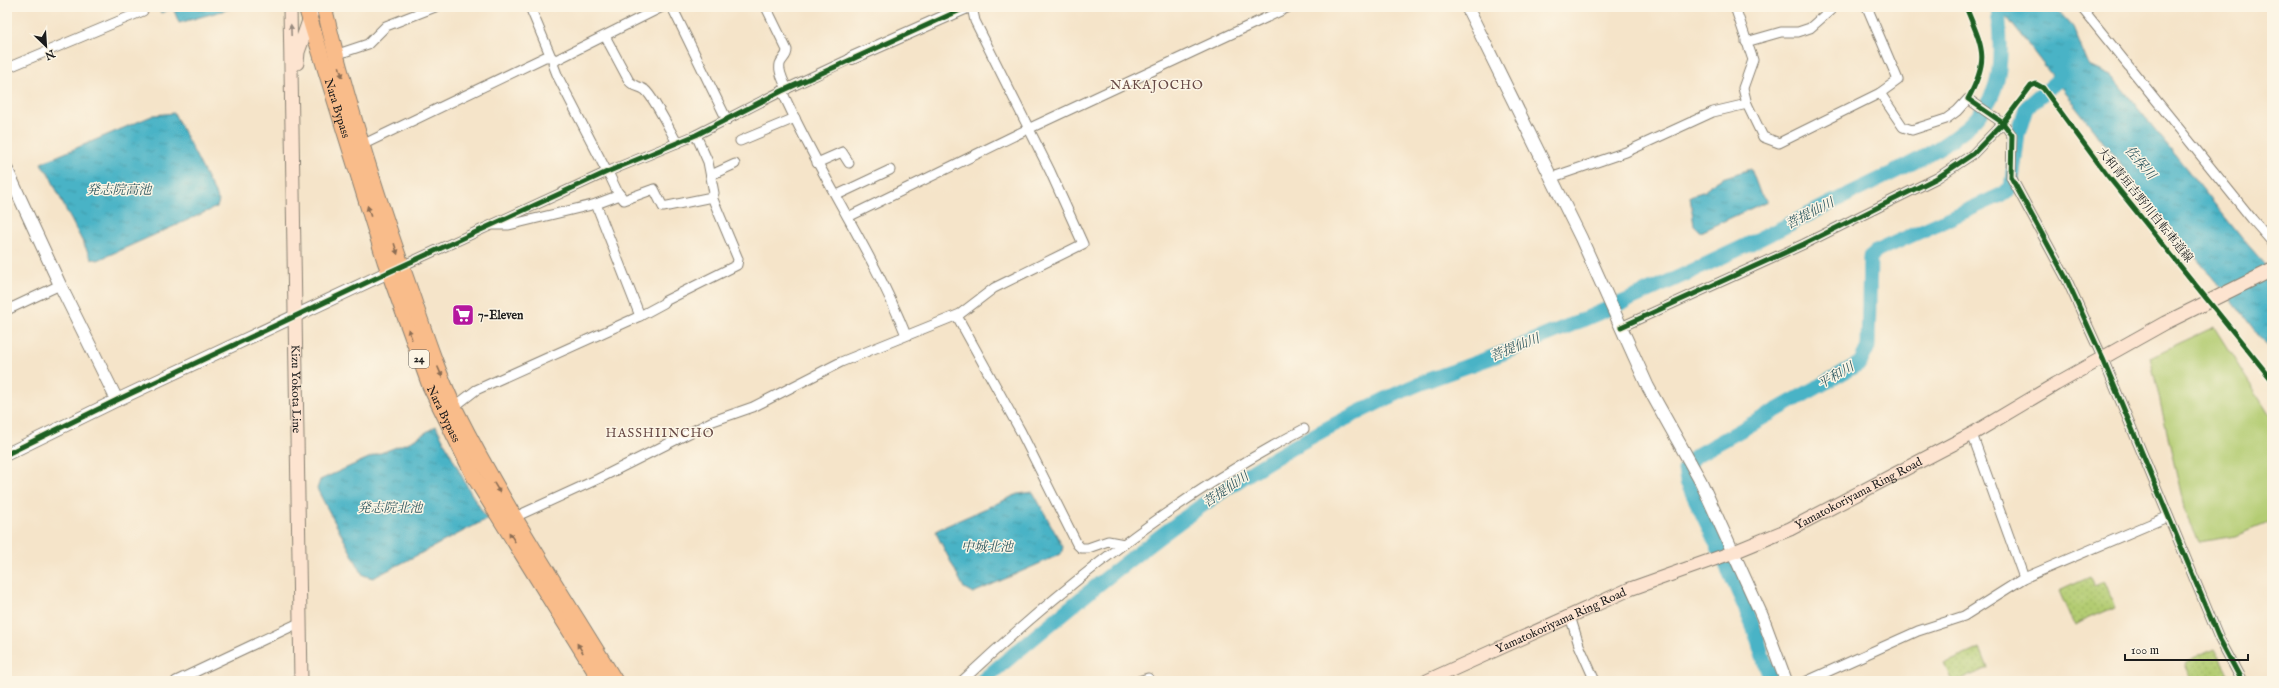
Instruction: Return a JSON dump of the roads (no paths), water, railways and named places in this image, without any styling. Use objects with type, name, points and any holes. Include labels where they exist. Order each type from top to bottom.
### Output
[{"type":"highway","name":"Nara Bypass","points":[[324,7],[422,368],[468,465],[601,681]]},
{"type":"highway","name":"Nara Bypass","points":[[310,12],[395,269],[454,407],[489,476],[615,681]]},
{"type":"main road","name":"Kizu Yokota Line","points":[[290,7],[293,97],[301,681]]},
{"type":"main road","name":"Kizu Yokota Line","points":[[293,97],[298,52],[310,12]]},
{"type":"main road","name":"Yamatokoriyama Ring Road","points":[[1427,681],[1650,581],[1724,556],[1790,529],[1972,434],[2102,359],[2216,297],[2272,270]]},
{"type":"street","points":[[7,68],[143,10],[142,7]]},
{"type":"street","points":[[336,55],[368,44],[386,26],[435,7]]},
{"type":"street","points":[[530,7],[553,58],[553,64],[558,77],[607,172],[624,200],[654,189],[663,207],[712,197]]},
{"type":"street","points":[[362,145],[546,57],[553,58],[605,36],[662,7]]},
{"type":"street","points":[[672,7],[727,120]]},
{"type":"street","points":[[766,7],[787,50],[787,56],[781,63],[780,69],[784,90],[795,118],[817,163],[837,195],[862,246],[883,282],[906,335]]},
{"type":"street","points":[[7,454],[117,400],[395,269],[607,172],[696,135],[784,90],[967,7]]},
{"type":"street","points":[[514,517],[598,479],[713,422],[753,407],[841,362],[957,316],[994,288],[1083,244],[975,21],[972,7]]},
{"type":"street","points":[[848,217],[1028,129],[1289,7]]},
{"type":"street","points":[[1467,7],[1551,180],[1581,238],[1648,387],[1701,482],[1724,556],[1762,616],[1786,681]]},
{"type":"street","points":[[1735,7],[1753,60],[1743,88],[1747,104],[1763,137],[1779,143],[1880,93],[1898,80],[1867,7]]},
{"type":"street","points":[[1746,42],[1781,32],[1798,32],[1810,28],[1834,7]]},
{"type":"street","points":[[2081,7],[2252,220],[2272,242]]},
{"type":"street","points":[[605,36],[629,81],[634,86],[645,90],[677,143]]},
{"type":"street","points":[[1880,93],[1904,127],[1912,130],[1946,119],[1958,111],[1968,99],[2003,123],[2012,136],[2011,177],[2066,278],[2102,359],[2219,638],[2242,681]]},
{"type":"street","points":[[1551,180],[1556,176],[1626,152],[1713,112],[1747,104]]},
{"type":"street","points":[[740,141],[795,118]]},
{"type":"street","points":[[1620,325],[1804,244],[1937,178],[1974,154],[2003,123]]},
{"type":"street","points":[[454,407],[476,390],[640,316],[672,297],[737,265],[738,259],[712,197],[714,193],[708,162],[696,135]]},
{"type":"street","points":[[817,163],[842,152],[849,163]]},
{"type":"street","points":[[711,175],[735,164]]},
{"type":"street","points":[[7,170],[60,285],[117,400]]},
{"type":"street","points":[[837,195],[890,170]]},
{"type":"street","points":[[492,225],[509,226],[596,204],[620,195]]},
{"type":"street","points":[[596,204],[640,316]]},
{"type":"street","points":[[7,310],[60,285]]},
{"type":"street","points":[[957,316],[1021,432],[1077,544],[1081,548],[1088,548],[1108,540],[1124,544]]},
{"type":"street","points":[[962,681],[1029,620],[1124,544],[1226,472],[1304,429]]},
{"type":"street","points":[[1972,434],[2024,578]]},
{"type":"street","points":[[1807,681],[1918,631],[1964,616],[2024,578],[2167,517]]},
{"type":"street","points":[[1570,616],[1579,645],[1595,681]]},
{"type":"street","points":[[176,681],[300,622]]},
{"type":"street","points":[[1139,681],[1148,678],[1151,681]]},
{"type":"water","points":[[158,7],[236,7],[179,23],[173,8],[161,13]]},
{"type":"water","name":"佐保川","points":[[1999,7],[2055,7],[2073,27],[2089,66],[2113,77],[2241,237],[2272,272],[2272,353],[2232,301],[2151,204]]},
{"type":"water","name":"発志院高池","points":[[174,113],[219,201],[217,207],[98,260],[91,258],[48,172],[44,169],[41,163],[154,115]]},
{"type":"water","points":[[1751,169],[1760,193],[1767,201],[1700,232],[1694,226],[1690,196],[1705,191],[1710,185],[1725,177]]},
{"type":"water","name":"発志院北池","points":[[436,426],[469,490],[487,519],[373,578],[363,575],[317,489],[320,480],[373,456],[412,441]]},
{"type":"water","name":"中城北池","points":[[1033,492],[1063,547],[1061,554],[973,593],[964,588],[936,533],[937,530],[1018,494]]},
{"type":"waterway","name":"菩提仙川","points":[[982,681],[1133,557],[1195,510],[1248,474],[1292,448],[1337,423],[1405,390],[1554,332],[1636,297],[1757,240],[1903,168],[1936,150],[1965,129],[1979,116],[1995,88],[2000,58],[1998,7]]},
{"type":"waterway","name":"平和川","points":[[1772,681],[1752,624],[1721,553],[1687,482],[1685,470],[1695,456],[1860,363],[1868,347],[1870,257],[1877,251],[2001,195],[2011,188],[2018,134],[2026,108],[2065,74],[2062,65]]},
{"type":"place","name":"7-Eleven","points":[[463,315]]},
{"type":"district","name":"NAKAJOCHO","points":[[1157,85]]},
{"type":"district","name":"HASSHIINCHO","points":[[660,433]]}]
